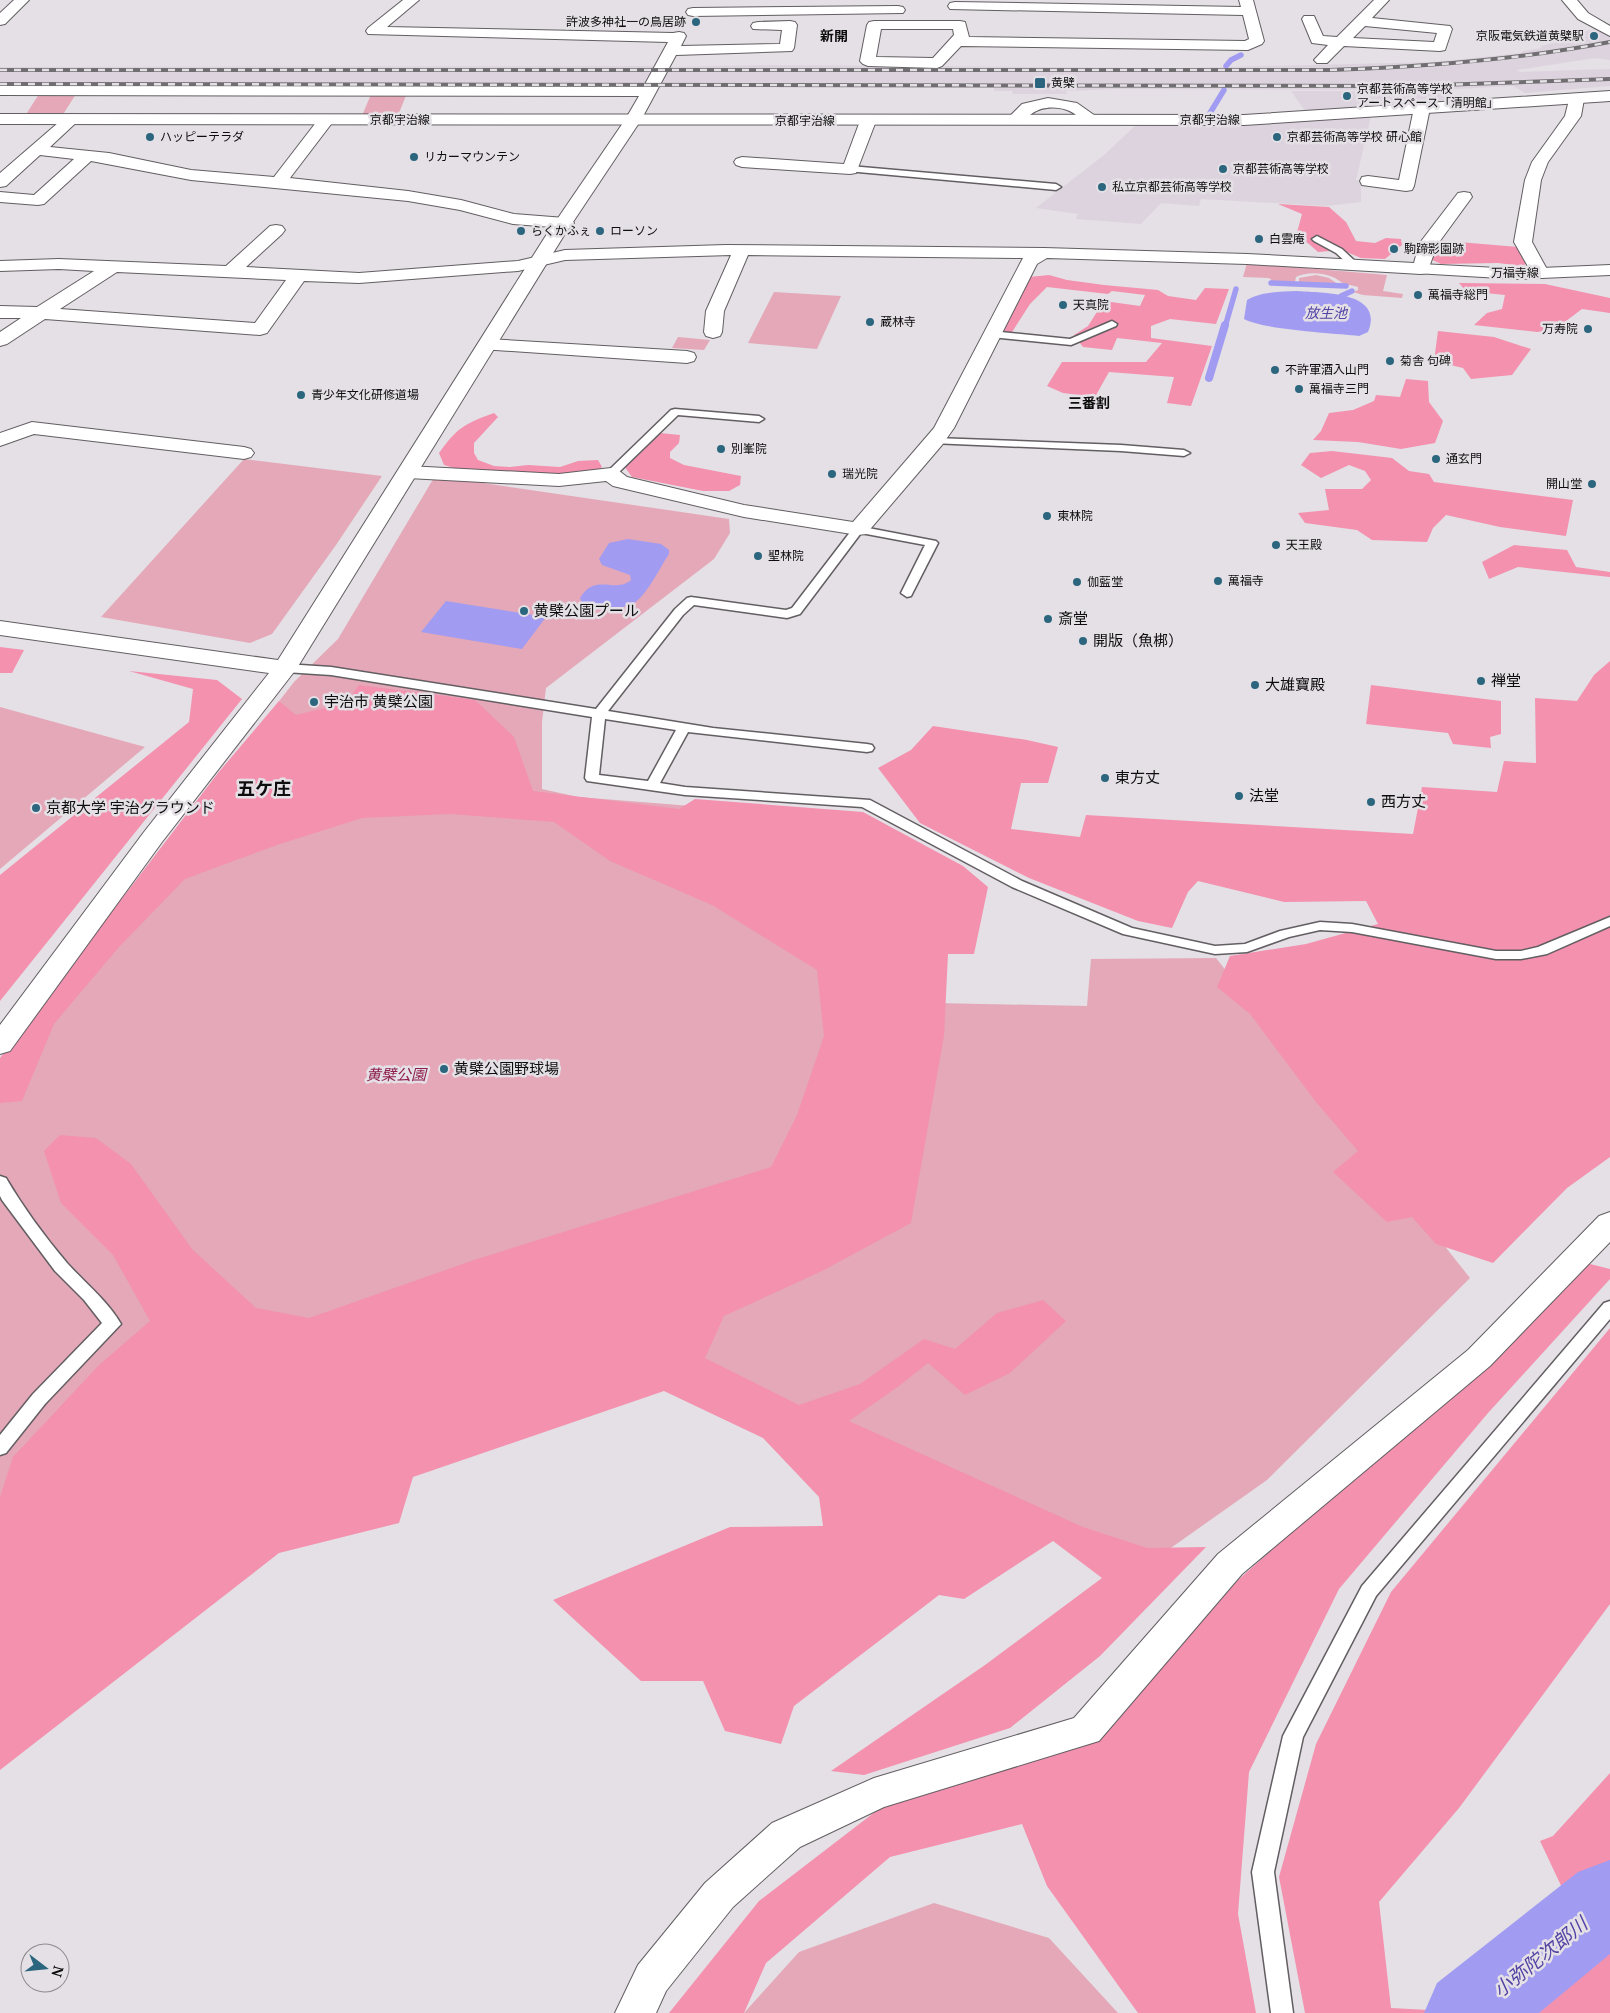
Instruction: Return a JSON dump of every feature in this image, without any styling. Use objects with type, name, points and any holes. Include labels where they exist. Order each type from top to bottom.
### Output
[{"type":"street","points":[[0,21],[22,0]]},
{"type":"street","points":[[412,0],[373,31],[678,38],[787,48],[790,25],[678,38]]},
{"type":"street","points":[[1322,60],[1382,0]]},
{"type":"street","points":[[1569,0],[1583,16],[1610,32]]},
{"type":"street","points":[[0,1045],[153,837],[285,668],[565,223],[633,120],[696,6],[916,10]]},
{"type":"street","points":[[960,25],[874,25],[868,61],[938,63],[962,36],[960,25],[953,7],[1247,6],[1257,41],[1245,49],[1097,39],[1034,30]]},
{"type":"street","points":[[1309,19],[1317,40],[1440,47],[1445,29],[1360,21]]},
{"type":"street","points":[[1034,30],[1097,39]]},
{"type":"street","points":[[958,41],[1014,49],[1034,30]]},
{"type":"street","points":[[0,90],[649,91]]},
{"type":"street","name":"京都宇治線","points":[[0,120],[1244,120],[1610,96]]},
{"type":"street","points":[[1540,273],[1523,242],[1533,180],[1540,162],[1573,116],[1576,99]]},
{"type":"street","points":[[1368,181],[1406,186],[1422,108]]},
{"type":"street","points":[[0,182],[72,120]]},
{"type":"street","points":[[278,182],[327,120]]},
{"type":"street","points":[[742,162],[850,168],[868,121]]},
{"type":"street","points":[[37,150],[88,155],[191,175],[408,196],[461,205],[513,219],[565,223]]},
{"type":"street","points":[[0,197],[38,200],[88,155]]},
{"type":"street","points":[[1421,269],[1428,244],[1464,198]]},
{"type":"street","points":[[230,272],[276,230]]},
{"type":"street","points":[[713,332],[715,311],[742,250]]},
{"type":"street","name":"万福寺線","points":[[0,266],[59,264],[359,278],[518,266],[565,254],[742,250],[1044,253],[1247,259],[1483,273],[1610,270]]},
{"type":"street","points":[[408,472],[560,480],[611,474],[620,482],[744,511],[858,529],[935,441],[944,428],[1030,261],[1044,253]]},
{"type":"street","points":[[0,340],[113,266]]},
{"type":"street","points":[[0,312],[42,312],[260,329],[298,275]]},
{"type":"street","points":[[488,345],[687,357]]},
{"type":"street","points":[[0,440],[32,428],[244,453]]},
{"type":"street","points":[[0,628],[285,668]]},
{"type":"street","points":[[635,2013],[652,1978],[719,1896],[786,1835],[874,1794],[1086,1730],[1230,1564],[1479,1358],[1610,1223]]},
{"type":"lane","points":[[850,168],[1056,187]]},
{"type":"lane","points":[[1317,239],[1340,251],[1354,265]]},
{"type":"lane","points":[[991,334],[1071,342],[1112,324]]},
{"type":"lane","points":[[611,474],[675,412],[759,419]]},
{"type":"lane","points":[[935,441],[1121,448],[1184,453]]},
{"type":"lane","points":[[907,594],[932,543],[858,529],[796,611],[787,614],[691,601],[679,612],[599,714],[592,778],[685,791],[865,802],[1016,884],[1119,928],[1137,934],[1214,950],[1247,948],[1285,934],[1320,926],[1352,928],[1496,955],[1521,955],[1542,951],[1610,921]]},
{"type":"lane","points":[[285,668],[331,670],[684,727],[867,748]]},
{"type":"lane","points":[[652,786],[684,727]]},
{"type":"lane","points":[[0,1182],[8,1196],[61,1267],[90,1296],[112,1324],[39,1398],[0,1448]]},
{"type":"lane","points":[[1282,2013],[1263,1872],[1292,1736],[1368,1590],[1610,1307]]},
{"type":"shaded area","points":[[1596,29],[1610,35],[1610,60],[1595,58],[1517,70],[1520,72],[1610,69],[1610,86],[1525,93],[1513,86],[1438,90],[1115,89],[1066,91],[1067,94],[1013,94],[1012,91],[994,91],[994,88],[659,87],[671,67],[770,65],[1182,68],[1433,62],[1521,53],[1542,48],[1540,46],[1579,37],[1574,34]]},
{"type":"shaded area","points":[[654,66],[644,87],[0,88],[0,67]]},
{"type":"shaded area","points":[[1291,91],[1440,91],[1449,100],[1305,111]]},
{"type":"shaded area","name":"京都芸術高等学校","points":[[1371,116],[1356,180],[1361,181],[1361,202],[1326,206],[1201,199],[1199,206],[1161,203],[1141,224],[1076,219],[1078,214],[1036,208],[1104,155],[1137,124],[1262,124]]},
{"type":"shaded area","points":[[1278,204],[1329,207],[1346,222],[1356,241],[1375,243],[1386,238],[1401,239],[1402,245],[1385,259],[1361,258],[1342,250],[1318,252],[1296,236],[1302,214]]},
{"type":"shaded area","points":[[1423,239],[1518,247],[1529,262],[1522,266],[1498,263],[1441,264],[1428,258],[1415,256],[1411,247]]},
{"type":"shaded area","points":[[1049,275],[1067,280],[1158,290],[1168,296],[1196,300],[1205,288],[1229,289],[1216,324],[1170,319],[1151,326],[1151,338],[1212,346],[1191,406],[1167,403],[1174,377],[1109,372],[1095,397],[1063,393],[1047,386],[1062,362],[1146,362],[1162,343],[1117,338],[1112,350],[1083,347],[1074,335],[1088,326],[1104,301],[1140,306],[1145,295],[1112,291],[1108,294],[1047,287],[1030,304],[1012,332],[1002,332],[1029,277]]},
{"type":"shaded area","points":[[1459,283],[1545,284],[1610,298],[1610,313],[1582,309],[1554,330],[1537,332],[1474,325],[1487,313],[1502,309],[1505,295],[1466,291]]},
{"type":"shaded area","points":[[1438,331],[1494,337],[1531,349],[1512,375],[1471,379],[1463,368],[1434,361]]},
{"type":"shaded area","points":[[1406,379],[1428,381],[1429,402],[1443,421],[1435,443],[1401,449],[1358,442],[1313,440],[1321,431],[1329,413],[1353,410],[1374,401],[1376,395],[1400,397]]},
{"type":"shaded area","points":[[494,413],[498,417],[474,443],[474,453],[478,460],[494,466],[528,465],[560,467],[578,461],[598,460],[602,467],[595,473],[575,476],[467,472],[444,465],[439,453],[451,437],[462,427]]},
{"type":"shaded area","points":[[660,433],[680,435],[679,443],[670,452],[670,458],[684,465],[741,476],[740,485],[729,491],[703,491],[632,477],[624,466]]},
{"type":"shaded area","points":[[1332,451],[1392,458],[1409,471],[1429,474],[1434,482],[1573,500],[1566,536],[1500,527],[1446,515],[1433,528],[1427,542],[1372,540],[1357,530],[1305,523],[1298,513],[1329,510],[1325,489],[1362,489],[1371,480],[1365,471],[1349,465],[1321,478],[1301,465],[1310,453]]},
{"type":"shaded area","points":[[1514,545],[1567,550],[1576,567],[1610,572],[1610,577],[1518,567],[1489,579],[1482,562]]},
{"type":"shaded area","points":[[0,647],[24,650],[12,673],[0,673]]},
{"type":"shaded area","points":[[1610,661],[1610,1157],[1567,1188],[1493,1263],[1436,1244],[1412,1217],[1387,1222],[1333,1172],[1358,1151],[1316,1102],[1250,1014],[1217,987],[1230,956],[1306,944],[1378,924],[1366,901],[1284,902],[1198,881],[1188,892],[1172,928],[1138,921],[1029,878],[920,823],[878,768],[911,750],[933,726],[1027,740],[1058,747],[1048,783],[1021,783],[1011,829],[1080,837],[1086,815],[1413,834],[1422,787],[1497,792],[1504,761],[1536,763],[1535,698],[1577,701],[1594,675]]},
{"type":"shaded area","points":[[129,671],[217,680],[242,699],[0,1001],[0,875],[189,722],[193,689]]},
{"type":"shaded area","points":[[359,685],[475,700],[514,737],[533,791],[679,809],[695,799],[863,812],[963,866],[988,887],[974,954],[948,954],[944,1036],[911,1223],[822,1271],[724,1316],[705,1358],[799,1405],[860,1384],[924,1339],[955,1349],[997,1313],[1043,1300],[1066,1321],[1010,1373],[965,1395],[928,1363],[849,1421],[1083,1527],[1147,1548],[1206,1547],[1100,1656],[1010,1728],[864,1775],[831,1771],[985,1665],[1102,1578],[1053,1541],[964,1599],[939,1595],[794,1706],[781,1744],[725,1731],[703,1681],[641,1681],[553,1600],[730,1527],[823,1526],[819,1497],[763,1438],[664,1391],[413,1477],[399,1523],[279,1553],[0,1770],[0,1497],[13,1457],[99,1365],[150,1321],[113,1255],[61,1203],[44,1151],[60,1135],[96,1138],[131,1164],[192,1249],[256,1308],[309,1318],[474,1260],[771,1167],[797,1115],[824,1036],[817,970],[712,905],[610,861],[554,822],[450,814],[362,818],[280,844],[185,879],[119,947],[54,1024],[22,1101],[0,1103],[0,1058],[218,773],[279,701],[296,715],[346,703]]},
{"type":"shaded area","points":[[1371,685],[1501,701],[1501,734],[1490,737],[1491,748],[1453,744],[1448,733],[1366,724]]},
{"type":"shaded area","points":[[1582,1262],[1610,1269],[1610,1279],[1488,1413],[1339,1589],[1249,1772],[1238,1914],[1256,2013],[1138,2013],[1047,1886],[1022,1824],[890,1857],[766,1963],[744,2013],[669,2013],[759,1901],[884,1805],[1035,1761],[1266,1555]]},
{"type":"shaded area","points":[[1610,1328],[1610,1604],[1459,1808],[1379,1902],[1391,2008],[1485,2013],[1305,2013],[1279,1877],[1316,1744],[1391,1592]]},
{"type":"shaded area","points":[[1610,1773],[1610,2013],[1492,2013],[1590,1947],[1540,1841],[1553,1836]]},
{"type":"green space","points":[[372,92],[407,93],[397,118],[361,118]]},
{"type":"green space","points":[[39,94],[76,94],[62,116],[25,116]]},
{"type":"green space","points":[[1247,263],[1387,275],[1383,291],[1403,294],[1402,298],[1363,295],[1353,292],[1358,290],[1358,287],[1344,285],[1328,275],[1315,273],[1296,277],[1295,282],[1271,282],[1271,279],[1268,278],[1243,277]]},
{"type":"green space","points":[[1316,275],[1329,278],[1339,285],[1299,282],[1299,278]]},
{"type":"green space","points":[[774,292],[841,296],[817,349],[748,343]]},
{"type":"green space","points":[[678,337],[710,340],[704,350],[672,348]]},
{"type":"green space","points":[[244,459],[382,476],[336,545],[272,634],[250,643],[101,617]]},
{"type":"green space","name":"黄檗公園","points":[[435,476],[729,519],[730,533],[714,559],[546,688],[542,722],[542,789],[578,797],[855,819],[886,1128],[360,1462],[0,1739],[0,1059],[294,682],[338,639]]},
{"type":"green space","name":"京都大学 宇治グラウンド","points":[[0,707],[145,747],[0,869]]},
{"type":"green space","points":[[1216,958],[1470,1278],[1267,1480],[1141,1569],[652,1355],[935,1003],[1087,1006],[1091,959]]},
{"type":"green space","points":[[934,1903],[1049,1938],[1118,2013],[744,2013],[799,1952]]},
{"type":"water","name":"放生池","points":[[1297,291],[1335,294],[1360,302],[1368,309],[1371,319],[1368,332],[1359,336],[1299,330],[1267,326],[1244,319],[1247,300],[1265,293]]},
{"type":"water","points":[[628,539],[661,544],[669,550],[669,554],[651,584],[639,599],[625,606],[603,609],[584,605],[580,598],[592,586],[625,584],[631,580],[630,575],[602,565],[599,559],[609,543]]},
{"type":"water","points":[[446,601],[546,617],[522,649],[421,632]]},
{"type":"waterway","points":[[1226,66],[1231,60],[1241,55]]},
{"type":"waterway","points":[[1210,113],[1224,90]]},
{"type":"waterway","points":[[1271,283],[1346,286]]},
{"type":"waterway","points":[[1225,327],[1236,289]]},
{"type":"waterway","points":[[1341,296],[1352,291]]},
{"type":"waterway","points":[[1209,378],[1225,325]]},
{"type":"waterway","name":"小弥陀次郎川","points":[[1470,2013],[1610,1900]]},
{"type":"railway","points":[[0,70],[1330,70],[1470,62],[1540,54],[1610,42]]},
{"type":"railway","points":[[0,84],[1410,86],[1610,79]]},
{"type":"place","name":"許波多神社一の鳥居跡","points":[[696,22]]},
{"type":"place","name":"京阪電気鉄道黄檗駅","points":[[1594,36]]},
{"type":"place","name":"黄檗","points":[[1040,83]]},
{"type":"place","name":"京都芸術高等学校 アートスペース「清明館」","points":[[1347,96]]},
{"type":"place","name":"ハッピーテラダ","points":[[150,137]]},
{"type":"place","name":"京都芸術高等学校 研心館","points":[[1277,137]]},
{"type":"place","name":"リカーマウンテン","points":[[414,157]]},
{"type":"place","name":"京都芸術高等学校","points":[[1223,169]]},
{"type":"place","name":"私立京都芸術高等学校","points":[[1102,187]]},
{"type":"place","name":"らくかふぇ","points":[[521,231]]},
{"type":"place","name":"ローソン","points":[[600,231]]},
{"type":"place","name":"白雲庵","points":[[1259,239]]},
{"type":"place","name":"駒蹄影園跡","points":[[1394,249]]},
{"type":"place","name":"萬福寺総門","points":[[1418,295]]},
{"type":"place","name":"天真院","points":[[1063,305]]},
{"type":"place","name":"蔵林寺","points":[[870,322]]},
{"type":"place","name":"万寿院","points":[[1588,329]]},
{"type":"place","name":"菊舎 句碑","points":[[1390,361]]},
{"type":"place","name":"不許軍酒入山門","points":[[1275,370]]},
{"type":"place","name":"萬福寺三門","points":[[1299,389]]},
{"type":"place","name":"青少年文化研修道場","points":[[301,395]]},
{"type":"place","name":"別峯院","points":[[721,449]]},
{"type":"place","name":"通玄門","points":[[1436,459]]},
{"type":"place","name":"瑞光院","points":[[832,474]]},
{"type":"place","name":"開山堂","points":[[1592,484]]},
{"type":"place","name":"東林院","points":[[1047,516]]},
{"type":"place","name":"天王殿","points":[[1276,545]]},
{"type":"place","name":"聖林院","points":[[758,556]]},
{"type":"place","name":"萬福寺","points":[[1218,581]]},
{"type":"place","name":"伽藍堂","points":[[1077,582]]},
{"type":"place","name":"黄檗公園プール","points":[[524,611]]},
{"type":"place","name":"斎堂","points":[[1048,619]]},
{"type":"place","name":"開版（魚梆）","points":[[1083,641]]},
{"type":"place","name":"禅堂","points":[[1481,681]]},
{"type":"place","name":"大雄寶殿","points":[[1255,685]]},
{"type":"place","name":"宇治市 黄檗公園","points":[[314,702]]},
{"type":"place","name":"東方丈","points":[[1105,778]]},
{"type":"place","name":"法堂","points":[[1239,796]]},
{"type":"place","name":"西方丈","points":[[1371,802]]},
{"type":"place","name":"京都大学 宇治グラウンド","points":[[36,808]]},
{"type":"place","name":"黄檗公園野球場","points":[[444,1069]]},
{"type":"district","name":"新開","points":[[834,36]]},
{"type":"district","name":"三番割","points":[[1089,403]]},
{"type":"district","name":"五ケ庄","points":[[264,789]]}]
